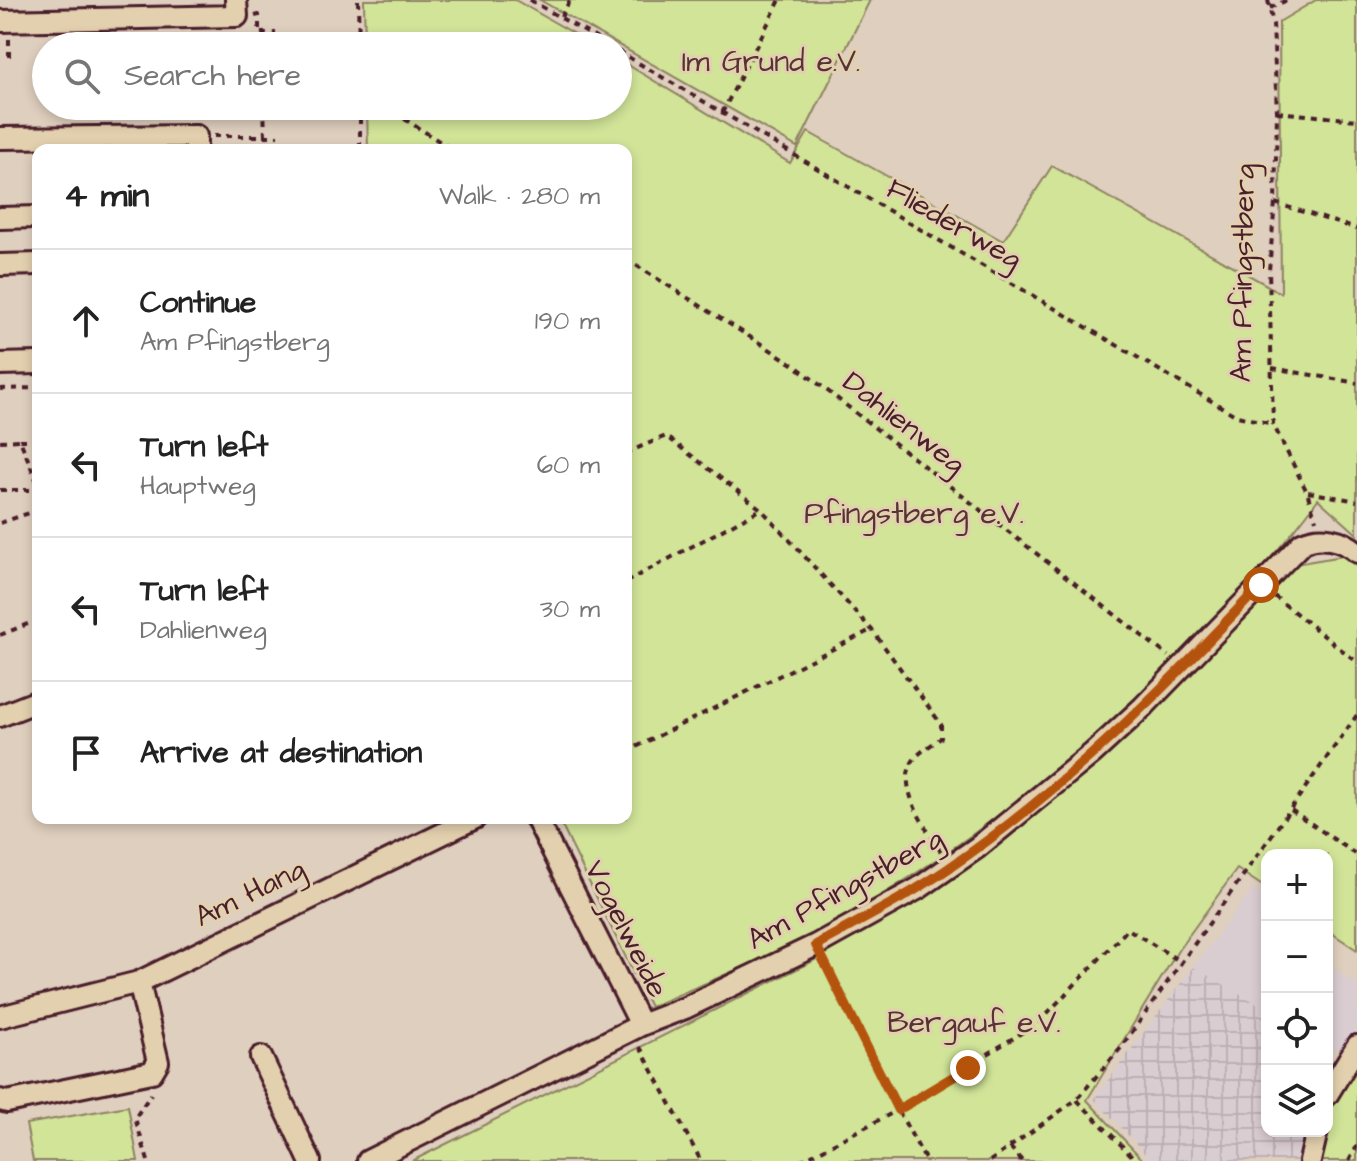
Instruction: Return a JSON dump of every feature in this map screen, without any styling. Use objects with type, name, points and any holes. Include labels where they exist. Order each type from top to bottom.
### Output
[{"type":"street","points":[[0,21],[237,16],[236,0]]},
{"type":"street","points":[[0,138],[196,143]]},
{"type":"street","points":[[0,218],[32,217]]},
{"type":"street","points":[[0,265],[32,264]]},
{"type":"street","points":[[0,364],[32,363]]},
{"type":"street","points":[[1318,538],[1349,545],[1357,552]]},
{"type":"street","name":"Am Pfingstberg","points":[[368,1161],[636,1028],[816,945],[919,888],[949,868],[1093,753],[1182,668],[1302,543],[1318,538]]},
{"type":"street","points":[[0,716],[32,703]]},
{"type":"street","name":"Am Hang","points":[[0,1017],[139,982],[463,824]]},
{"type":"street","name":"Vogelweide","points":[[539,824],[636,1028]]},
{"type":"street","points":[[0,1100],[7,1102],[152,1072],[158,1062],[139,982]]},
{"type":"street","points":[[1333,1085],[1357,1046]]},
{"type":"street","points":[[261,1057],[310,1161]]},
{"type":"street","points":[[1310,1161],[1316,1137]]},
{"type":"path","points":[[358,0],[359,32]]},
{"type":"path","points":[[530,0],[586,32]]},
{"type":"path","points":[[561,17],[570,0]]},
{"type":"path","points":[[722,113],[780,0]]},
{"type":"path","name":"Am Pfingstberg","points":[[1268,0],[1273,24],[1277,112],[1275,203],[1269,270],[1273,424],[1307,492],[1314,510],[1318,538]]},
{"type":"path","points":[[1270,8],[1280,0]]},
{"type":"path","points":[[1270,8],[1287,0]]},
{"type":"path","name":"Fliederweg","points":[[632,59],[1237,416],[1273,424]]},
{"type":"path","points":[[1277,112],[1357,120]]},
{"type":"path","points":[[264,120],[265,136]]},
{"type":"path","points":[[360,120],[360,144]]},
{"type":"path","points":[[406,120],[444,144]]},
{"type":"path","points":[[254,136],[254,144]]},
{"type":"path","points":[[196,143],[278,136]]},
{"type":"path","points":[[1275,203],[1357,229]]},
{"type":"path","name":"Dahlienweg","points":[[632,263],[793,364],[1182,668]]},
{"type":"path","points":[[1272,368],[1357,383]]},
{"type":"path","points":[[0,389],[32,388]]},
{"type":"path","points":[[632,450],[666,436],[761,509],[872,630],[941,724],[941,738],[915,758],[910,768],[910,792],[949,868]]},
{"type":"path","points":[[20,440],[32,471]]},
{"type":"path","points":[[0,441],[32,440]]},
{"type":"path","points":[[0,490],[32,487]]},
{"type":"path","points":[[1307,492],[1357,501]]},
{"type":"path","points":[[632,579],[761,509]]},
{"type":"path","points":[[0,513],[2,522],[32,512]]},
{"type":"path","points":[[1261,585],[1357,662]]},
{"type":"path","points":[[0,635],[32,622]]},
{"type":"path","points":[[632,749],[872,630]]},
{"type":"path","points":[[990,1161],[1076,1100],[1120,1049],[1357,715]]},
{"type":"path","points":[[1291,810],[1357,855]]},
{"type":"path","points":[[800,1161],[898,1110],[1039,1022],[1128,929],[1181,962]]},
{"type":"path","points":[[816,945],[926,1161]]},
{"type":"path","points":[[636,1028],[701,1161]]},
{"type":"path","points":[[148,1161],[135,1118],[152,1091],[152,1072]]},
{"type":"path","points":[[1076,1100],[1137,1161]]},
{"type":"path","points":[[1349,1161],[1357,1146]]},
{"type":"path","points":[[1010,1147],[1022,1161]]},
{"type":"shaded area","points":[[1253,889],[1261,894],[1261,1006],[1193,967]]},
{"type":"shaded area","points":[[1193,967],[1261,1006],[1261,1137],[1309,1137],[1304,1161],[1152,1161],[1094,1099]]},
{"type":"shaded area","points":[[1333,969],[1357,984],[1357,1032],[1342,1053],[1333,1048]]},
{"type":"green space","points":[[364,0],[515,0],[571,32],[365,32]]},
{"type":"green space","name":"Im Grund e.V.","points":[[540,0],[870,0],[797,147],[632,53],[632,32],[596,32]]},
{"type":"green space","name":"Pfingstberg e.V.","points":[[1316,0],[1357,0],[1357,534],[1318,499],[1232,600],[1128,706],[1079,750],[976,832],[867,904],[811,935],[650,1007],[561,824],[632,824],[632,144],[368,144],[367,120],[632,120],[632,67],[790,163],[808,132],[1003,241],[1052,166],[1281,293],[1279,22]]},
{"type":"green space","name":"Bergauf e.V.","points":[[1348,555],[1357,562],[1357,950],[1333,934],[1333,849],[1261,849],[1261,885],[1237,869],[1179,949],[1087,1100],[1144,1161],[412,1161],[811,962],[955,875],[1098,760],[1295,564]]},
{"type":"green space","points":[[1357,1059],[1357,1161],[1317,1161],[1323,1137],[1333,1137],[1335,1094]]},
{"type":"green space","points":[[128,1106],[138,1161],[33,1161],[26,1124]]},
{"type":"route","points":[[968,1068],[898,1110],[816,945],[919,888],[1033,803],[1143,707],[1261,585]]}]
